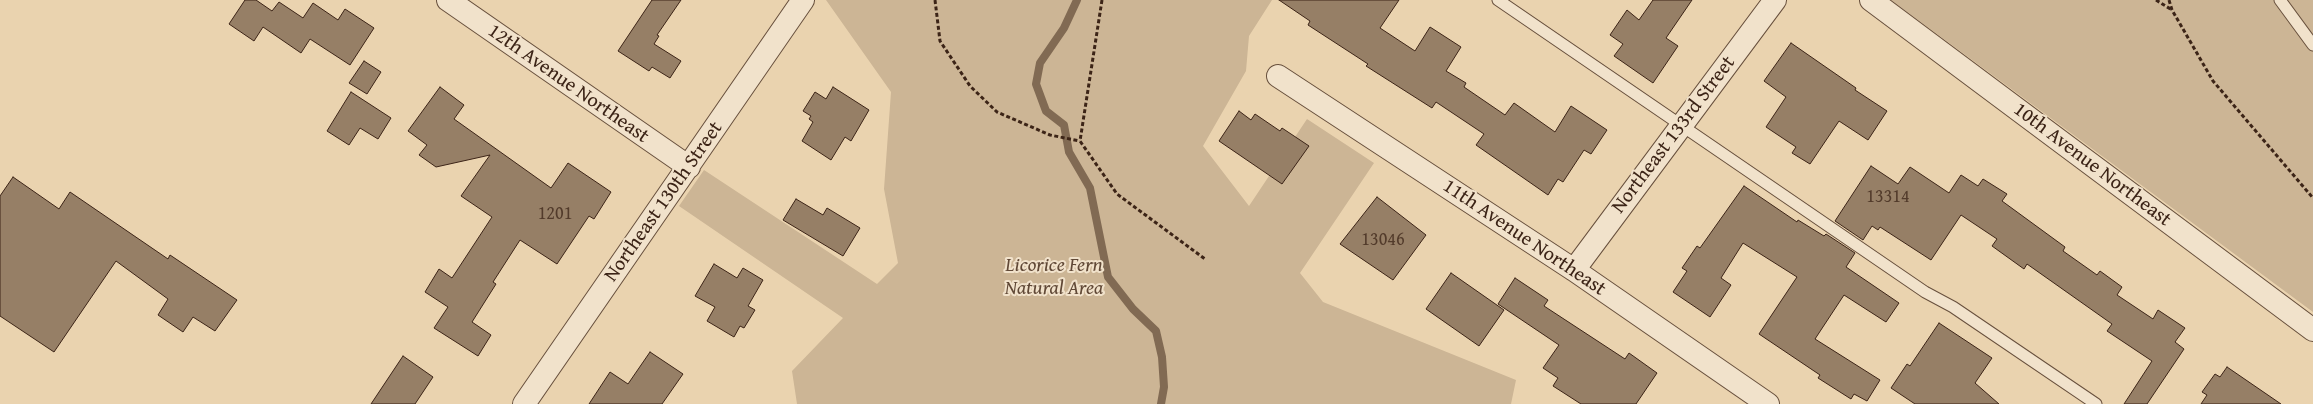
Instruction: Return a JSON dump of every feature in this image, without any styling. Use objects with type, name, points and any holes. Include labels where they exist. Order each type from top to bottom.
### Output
[{"type":"street","name":"12th Avenue Northeast","points":[[448,0],[689,167]]},
{"type":"street","name":"Northeast 130th Street","points":[[524,404],[803,0]]},
{"type":"street","name":"Northeast 133rd Street","points":[[1574,270],[1774,0]]},
{"type":"street","name":"10th Avenue Northeast","points":[[1871,0],[2313,330]]},
{"type":"street","name":"11th Avenue Northeast","points":[[1278,76],[1574,270],[1768,404]]},
{"type":"lane","points":[[1498,0],[1925,292],[1953,307],[2096,404]]},
{"type":"lane","points":[[2280,0],[2313,45]]},
{"type":"path","points":[[935,0],[940,41],[970,86],[997,112],[1050,135],[1080,141]]},
{"type":"path","points":[[1102,0],[1080,141],[1116,194],[1206,259]]},
{"type":"path","points":[[2156,0],[2172,10]]},
{"type":"path","points":[[2169,0],[2172,10],[2214,81],[2313,198]]},
{"type":"green space","name":"Licorice Fern Natural Area","points":[[826,0],[1272,0],[1249,36],[1246,71],[1203,146],[1249,206],[1307,119],[1374,163],[1300,273],[1323,302],[1516,380],[1511,404],[797,404],[792,371],[843,318],[679,206],[704,170],[877,284],[898,263],[884,189],[891,92]]},
{"type":"green space","points":[[1891,0],[2313,0],[2313,312]]},
{"type":"building","points":[[245,0],[256,0],[272,11],[279,2],[303,18],[313,3],[338,20],[345,9],[374,28],[350,65],[310,39],[301,53],[263,27],[254,41],[229,24]]},
{"type":"building","points":[[652,0],[681,0],[657,35],[659,36],[654,44],[681,61],[670,78],[652,67],[649,71],[618,51]]},
{"type":"building","points":[[1279,0],[1399,0],[1380,28],[1415,51],[1430,27],[1461,47],[1446,71],[1466,83],[1464,87],[1505,115],[1514,103],[1555,132],[1571,106],[1607,130],[1591,154],[1584,150],[1563,182],[1558,179],[1548,195],[1476,145],[1484,134],[1436,102],[1432,108],[1366,66],[1368,64],[1308,25],[1310,21]]},
{"type":"building","points":[[1653,0],[1692,0],[1666,38],[1678,46],[1653,83],[1614,56],[1623,44],[1610,35],[1627,10],[1639,20]]},
{"type":"building","points":[[1791,43],[1887,111],[1868,140],[1839,121],[1810,164],[1792,153],[1796,147],[1766,127],[1786,97],[1764,81]]},
{"type":"building","points":[[364,61],[381,72],[367,94],[349,83]]},
{"type":"building","points":[[440,87],[464,105],[454,119],[551,188],[568,163],[611,192],[594,219],[589,216],[557,264],[520,240],[493,282],[496,284],[472,322],[491,335],[478,356],[434,328],[448,307],[425,292],[439,269],[452,278],[492,217],[461,196],[490,155],[436,167],[419,155],[427,145],[408,131]]},
{"type":"building","points":[[833,87],[869,110],[851,141],[845,137],[831,160],[802,141],[813,122],[809,119],[811,116],[803,111],[815,92],[826,99]]},
{"type":"building","points":[[351,92],[391,118],[378,139],[360,128],[349,145],[327,131]]},
{"type":"building","points":[[1239,111],[1251,120],[1255,114],[1280,131],[1282,128],[1309,146],[1282,184],[1219,141]]},
{"type":"building","points":[[1871,166],[1898,184],[1910,167],[1949,193],[1961,175],[1978,186],[1983,179],[2007,194],[2002,201],[2065,247],[2063,251],[2097,275],[2100,271],[2122,287],[2117,295],[2153,319],[2158,310],[2185,328],[2175,342],[2184,349],[2147,404],[2124,404],[2152,361],[2107,331],[2112,324],[2027,264],[2024,269],[1992,246],[1997,239],[1961,215],[1931,260],[1880,227],[1878,230],[1872,226],[1863,240],[1835,221]]},
{"type":"building","points":[[13,177],[59,209],[70,192],[168,259],[170,255],[237,300],[215,331],[193,317],[183,332],[158,315],[168,299],[116,261],[54,352],[0,316],[0,196]]},
{"type":"building","points":[[1744,186],[1797,222],[1798,220],[1824,236],[1826,234],[1855,253],[1846,267],[1899,303],[1886,322],[1844,295],[1815,339],[1880,380],[1867,401],[1854,394],[1851,399],[1818,378],[1820,375],[1759,334],[1797,277],[1743,243],[1721,278],[1731,285],[1710,317],[1673,292],[1687,271],[1682,268],[1697,246],[1700,248]]},
{"type":"building","points":[[1377,197],[1426,235],[1393,280],[1340,244]]},
{"type":"building","points":[[796,199],[823,215],[827,208],[860,228],[843,256],[783,220]]},
{"type":"building","points":[[714,264],[737,278],[743,268],[763,280],[748,306],[755,310],[744,328],[740,326],[734,337],[707,321],[715,307],[695,296]]},
{"type":"building","points":[[1451,273],[1504,310],[1479,346],[1426,309]]},
{"type":"building","points":[[1515,278],[1548,300],[1544,306],[1625,359],[1629,353],[1657,373],[1636,404],[1581,404],[1553,386],[1558,378],[1543,368],[1559,345],[1498,304]]},
{"type":"building","points":[[1939,323],[1992,358],[1975,383],[1999,404],[1915,404],[1891,388],[1907,364],[1910,366]]},
{"type":"building","points":[[650,352],[683,374],[662,404],[589,404],[610,372],[628,384]]},
{"type":"building","points":[[403,356],[433,377],[415,404],[371,404]]},
{"type":"building","points":[[2227,367],[2281,404],[2201,404],[2207,395],[2202,392],[2215,374],[2220,377]]},
{"type":"waterway","points":[[1077,0],[1064,28],[1040,63],[1036,84],[1046,111],[1064,125],[1069,152],[1090,188],[1108,277],[1133,309],[1156,331],[1162,357],[1164,387],[1161,404]]}]
